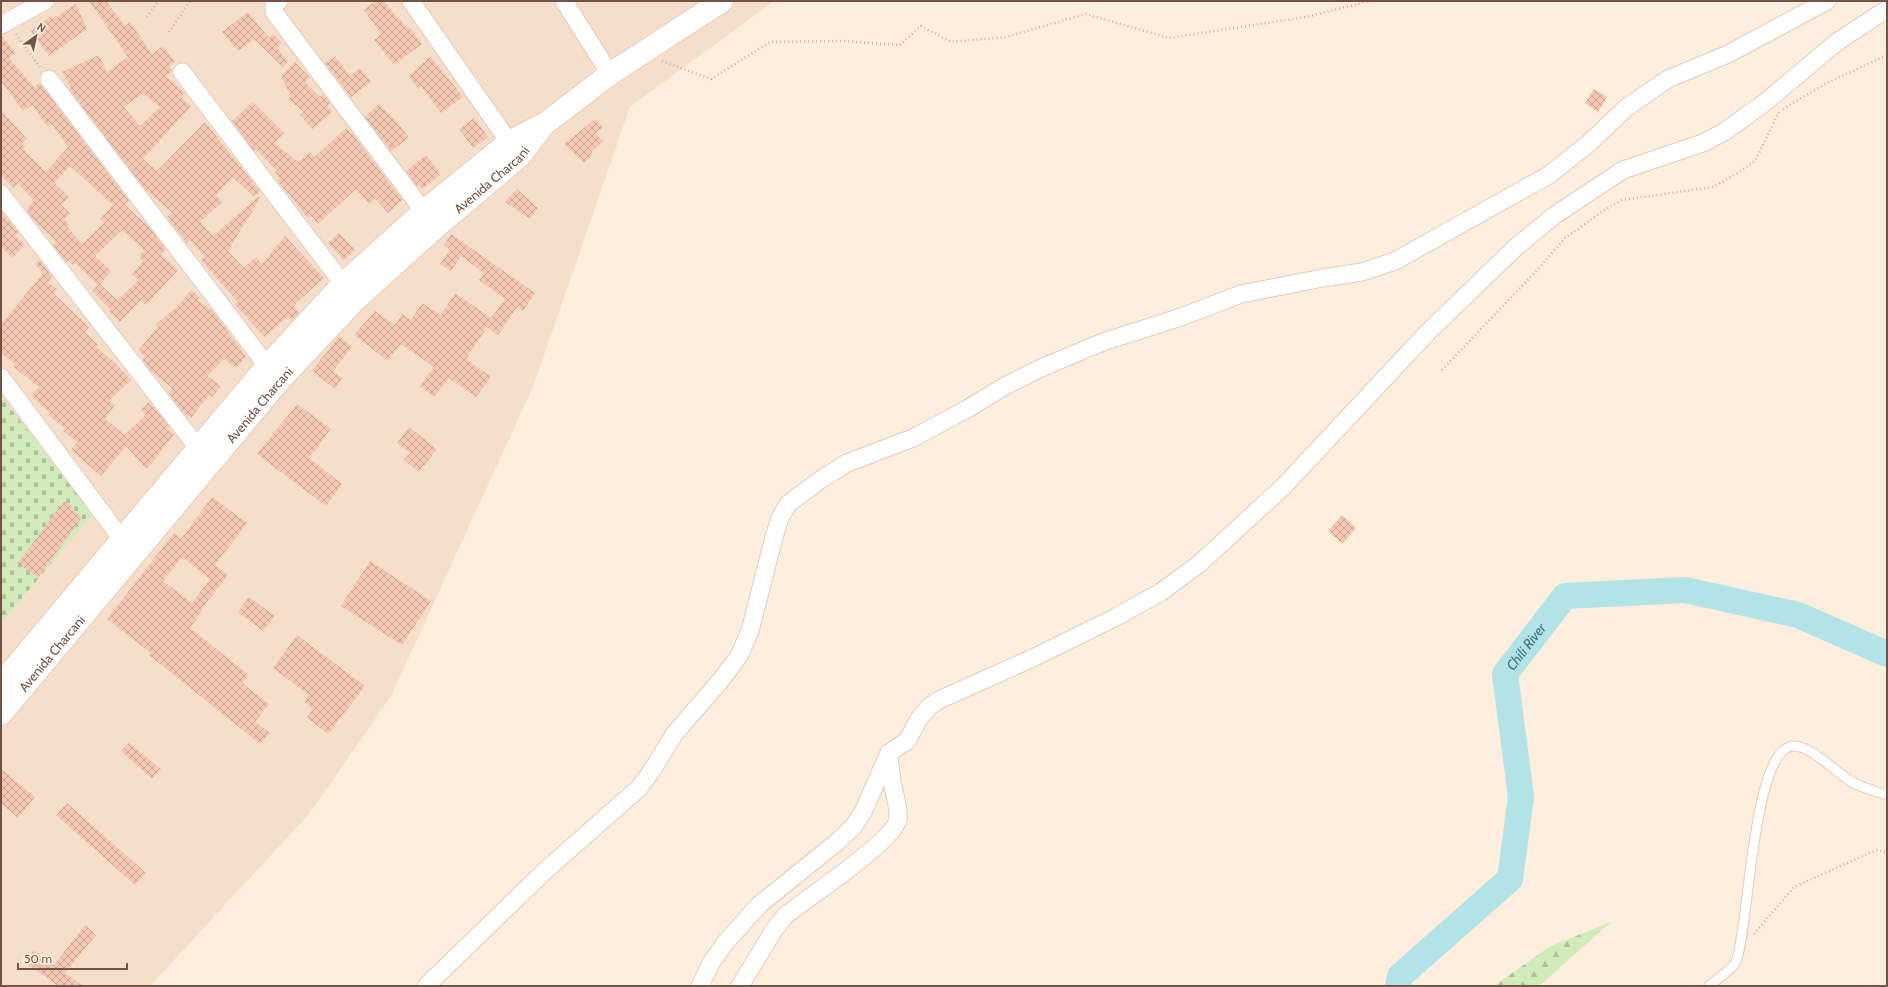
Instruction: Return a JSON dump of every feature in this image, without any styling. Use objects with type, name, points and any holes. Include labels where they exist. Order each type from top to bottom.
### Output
[{"type":"main road","name":"Avenida Charcani","points":[[1,684],[128,545],[273,374],[349,292],[430,219],[546,123],[610,74],[722,1]]},
{"type":"main road","name":"Avenida Charcani","points":[[1,714],[128,545]]},
{"type":"street","points":[[4,24],[46,1]]},
{"type":"street","points":[[279,1],[274,4],[274,12],[430,219]]},
{"type":"street","points":[[411,1],[514,150]]},
{"type":"street","points":[[564,1],[610,74]]},
{"type":"street","points":[[426,986],[546,870],[639,788],[652,772],[675,733],[722,680],[739,656],[750,631],[780,518],[788,504],[801,493],[847,462],[912,438],[967,409],[1005,386],[1041,368],[1103,342],[1181,317],[1241,294],[1362,272],[1395,261],[1549,175],[1588,144],[1626,108],[1668,79],[1728,54],[1827,1]]},
{"type":"street","points":[[700,986],[711,963],[726,942],[754,910],[853,827],[863,812],[889,753],[907,741],[919,719],[929,707],[939,700],[1035,657],[1116,617],[1161,592],[1199,564],[1283,487],[1428,332],[1516,247],[1555,215],[1623,170],[1653,158],[1703,143],[1724,132],[1763,104],[1837,42],[1887,10]]},
{"type":"street","points":[[182,72],[349,292]]},
{"type":"street","points":[[49,79],[273,374]]},
{"type":"street","points":[[1,194],[204,455]]},
{"type":"street","points":[[1,377],[128,545]]},
{"type":"street","points":[[740,986],[774,930],[785,916],[878,845],[895,829],[898,820],[898,806],[892,785],[889,753]]},
{"type":"lane","points":[[1709,986],[1736,963],[1752,845],[1773,764],[1783,749],[1795,746],[1813,752],[1850,781],[1868,790],[1887,795]]},
{"type":"path","points":[[147,17],[158,1]]},
{"type":"path","points":[[169,32],[190,1]]},
{"type":"path","points":[[640,54],[711,78],[770,42],[843,41],[900,45],[921,26],[950,42],[1006,37],[1086,14],[1169,38],[1306,17],[1370,1]]},
{"type":"path","points":[[4,24],[49,79]]},
{"type":"path","points":[[1442,370],[1566,238],[1603,211],[1622,200],[1713,187],[1755,161],[1780,111],[1825,84],[1887,55]]},
{"type":"path","points":[[1737,954],[1794,887],[1876,850],[1887,852]]},
{"type":"shaded area","points":[[1,1],[774,1],[630,107],[533,387],[391,696],[310,813],[150,986],[1,986]]},
{"type":"green space","points":[[1,396],[93,514],[1,623]]},
{"type":"green space","points":[[1611,922],[1539,986],[1494,986],[1549,947]]},
{"type":"building","points":[[89,1],[106,1],[125,26],[130,22],[152,54],[163,46],[175,62],[169,66],[172,71],[166,76],[185,93],[181,97],[191,106],[143,159],[157,171],[205,122],[260,191],[254,197],[233,177],[216,195],[222,202],[200,222],[213,236],[259,196],[260,198],[228,251],[244,268],[256,257],[262,264],[285,236],[324,278],[294,305],[299,313],[292,320],[288,316],[265,337],[235,305],[238,302],[201,260],[205,257],[190,240],[187,243],[167,217],[172,213],[143,187],[69,89],[71,88],[62,72],[99,55],[107,72],[128,57]],"holes":[[[143,93],[160,107],[140,126],[124,107]]]},
{"type":"building","points":[[376,1],[384,1],[399,20],[400,19],[407,28],[409,27],[422,44],[394,65],[374,40],[381,34],[364,10]]},
{"type":"building","points":[[76,4],[87,29],[49,56],[31,31],[51,16],[53,19]]},
{"type":"building","points":[[248,12],[269,38],[273,34],[282,43],[277,48],[288,62],[283,67],[254,39],[238,51],[222,32]]},
{"type":"building","points":[[1,35],[16,53],[9,58],[34,87],[40,83],[129,201],[125,205],[149,227],[166,249],[161,255],[178,270],[146,305],[141,300],[120,322],[109,311],[111,310],[92,291],[98,285],[75,263],[73,265],[69,260],[66,262],[53,245],[57,242],[34,220],[26,209],[34,201],[18,183],[13,188],[1,175],[1,110],[27,139],[22,143],[25,147],[23,149],[46,172],[68,147],[52,124],[48,127],[32,105],[23,111],[1,81]],"holes":[[[70,166],[113,205],[100,219],[104,223],[82,244],[67,227],[70,225],[64,219],[70,213],[61,205],[69,197],[54,183]],[[122,230],[144,250],[139,256],[143,261],[132,274],[139,280],[117,300],[100,284],[111,271],[95,256]]]},
{"type":"building","points":[[335,56],[350,76],[360,68],[371,82],[351,97],[325,63]]},
{"type":"building","points":[[430,56],[463,97],[441,113],[421,86],[418,89],[409,76]]},
{"type":"building","points":[[295,62],[309,77],[305,82],[320,97],[323,94],[330,103],[327,106],[332,112],[313,129],[300,115],[304,112],[288,99],[291,96],[281,76]]},
{"type":"building","points":[[1594,89],[1607,97],[1598,112],[1585,103]]},
{"type":"building","points":[[253,102],[284,133],[274,143],[298,162],[310,152],[315,157],[346,128],[354,136],[402,200],[388,213],[375,198],[369,204],[356,189],[318,224],[311,216],[308,218],[277,180],[280,178],[275,173],[277,171],[256,149],[254,151],[232,121]]},
{"type":"building","points":[[379,104],[397,122],[409,138],[391,151],[365,117]]},
{"type":"building","points":[[474,118],[488,137],[473,148],[459,129]]},
{"type":"building","points":[[595,119],[603,127],[595,133],[603,141],[591,152],[593,155],[584,163],[564,144]]},
{"type":"building","points":[[426,155],[441,174],[422,189],[419,185],[417,186],[406,171]]},
{"type":"building","points":[[517,189],[538,208],[530,219],[505,202]]},
{"type":"building","points":[[1,211],[18,232],[15,236],[25,244],[13,258],[1,247]]},
{"type":"building","points":[[339,233],[355,250],[344,260],[328,243]]},
{"type":"building","points":[[451,234],[535,293],[523,311],[517,307],[498,335],[487,327],[466,359],[491,377],[476,397],[449,378],[434,397],[420,386],[434,367],[401,344],[388,361],[354,335],[375,311],[395,325],[402,314],[411,320],[422,303],[441,315],[455,293],[491,318],[505,299],[479,280],[484,273],[461,256],[451,271],[440,264],[450,249],[444,245]]},
{"type":"building","points":[[40,260],[52,277],[48,283],[57,289],[54,294],[89,327],[85,332],[98,345],[96,347],[113,361],[131,380],[109,401],[115,405],[105,419],[125,435],[146,415],[141,410],[149,402],[169,426],[167,429],[174,434],[146,469],[126,446],[101,476],[71,450],[78,442],[63,431],[65,428],[49,416],[50,414],[31,395],[39,387],[15,368],[15,364],[1,353],[1,325],[43,273],[35,264]]},
{"type":"building","points":[[191,290],[200,298],[197,300],[213,311],[246,357],[236,368],[224,359],[207,376],[221,386],[212,397],[209,395],[191,418],[183,413],[169,393],[172,388],[150,370],[143,360],[145,356],[138,351],[158,326],[156,324],[177,307]]},
{"type":"building","points":[[339,336],[352,347],[333,371],[342,378],[335,389],[312,371]]},
{"type":"building","points":[[297,404],[331,429],[309,458],[342,484],[326,506],[257,454]]},
{"type":"building","points":[[409,427],[437,449],[419,472],[404,460],[410,453],[397,443]]},
{"type":"building","points":[[212,497],[247,523],[215,565],[228,575],[201,610],[202,611],[190,628],[249,675],[242,683],[269,704],[255,722],[270,733],[260,744],[149,655],[151,653],[107,619],[174,533],[181,539]],"holes":[[[182,557],[210,579],[192,603],[163,581]]]},
{"type":"building","points":[[64,501],[73,507],[71,510],[82,517],[38,578],[18,563]]},
{"type":"building","points":[[1342,515],[1356,528],[1342,544],[1328,531]]},
{"type":"building","points":[[370,561],[431,601],[402,645],[341,606]]},
{"type":"building","points":[[249,597],[275,616],[263,631],[238,612]]},
{"type":"building","points":[[297,635],[365,686],[328,734],[307,718],[313,709],[304,702],[309,695],[273,668]]},
{"type":"building","points":[[129,743],[161,769],[152,779],[121,751]]},
{"type":"building","points":[[1,769],[35,797],[18,818],[1,803]]},
{"type":"building","points":[[67,803],[146,873],[135,885],[56,815]]},
{"type":"building","points":[[85,925],[96,935],[65,973],[83,986],[58,986],[25,962],[34,950],[54,965]]},
{"type":"waterway","name":"Chili River","points":[[1398,986],[1400,976],[1510,879],[1521,797],[1505,674],[1565,596],[1685,590],[1798,615],[1887,654]]}]
